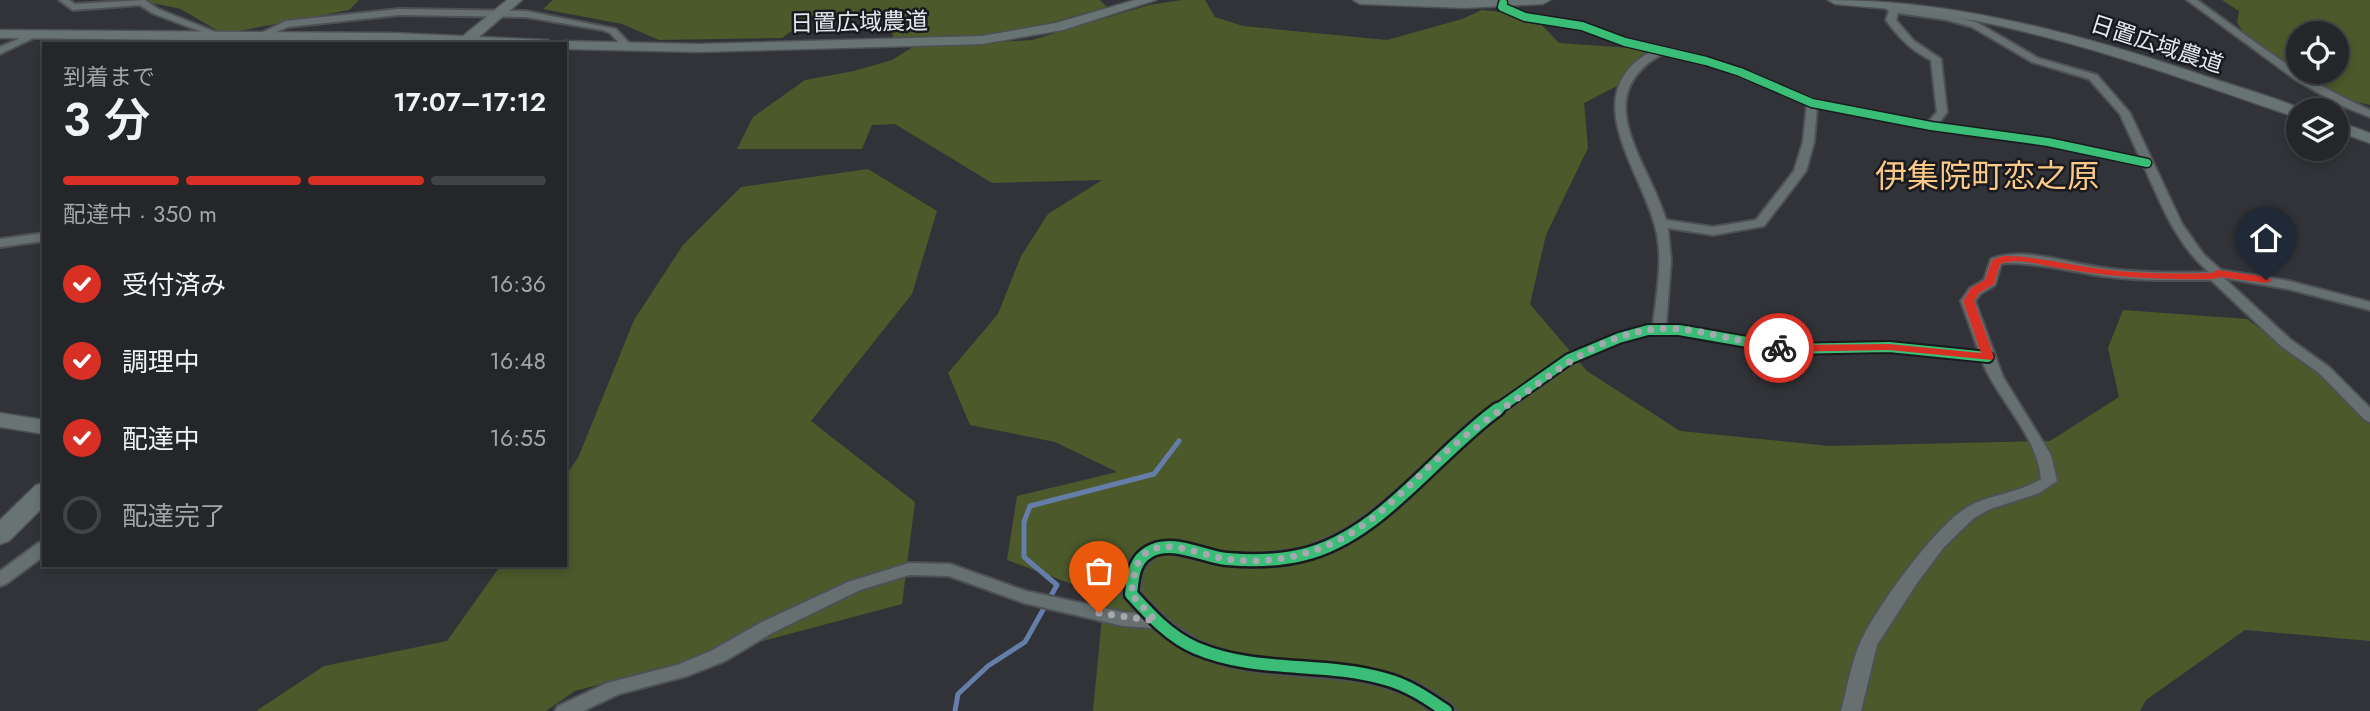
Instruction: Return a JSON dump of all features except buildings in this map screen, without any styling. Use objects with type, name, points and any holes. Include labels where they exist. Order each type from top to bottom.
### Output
[{"type":"street","points":[[63,0],[73,7],[142,2],[155,11],[218,35]]},
{"type":"street","points":[[465,41],[515,0]]},
{"type":"street","name":"日置広域農道","points":[[567,45],[821,45],[982,40],[1058,27],[1149,0]]},
{"type":"street","points":[[1360,0],[1503,3],[1543,0]]},
{"type":"street","name":"日置広域農道","points":[[1835,0],[1958,14],[2058,37],[2286,109]]},
{"type":"street","points":[[2191,0],[2332,98],[2370,114]]},
{"type":"street","points":[[1503,3],[1502,7],[1525,17],[1582,26],[1625,42],[1740,72],[1812,103],[1931,126],[2048,142],[2147,163]]},
{"type":"street","points":[[1931,126],[1942,112],[1936,59],[1916,51],[1901,36],[1891,20],[1888,5],[1968,23],[2035,60],[2093,77],[2125,113],[2176,224],[2200,258],[2286,343],[2324,370],[2370,417]]},
{"type":"street","points":[[262,35],[286,24],[390,13],[536,15],[603,27],[613,31],[628,47]]},
{"type":"street","points":[[0,34],[262,35],[493,42]]},
{"type":"street","points":[[0,51],[37,34]]},
{"type":"street","points":[[1659,329],[1664,238],[1651,194],[1627,145],[1619,117],[1621,93],[1631,73],[1641,62],[1661,50]]},
{"type":"street","points":[[1661,223],[1713,231],[1760,223],[1771,205],[1797,178],[1810,140],[1812,103]]},
{"type":"street","points":[[2349,131],[2370,138]]},
{"type":"street","points":[[0,243],[42,237]]},
{"type":"street","points":[[1851,711],[1868,645],[1876,630],[1954,523],[1984,504],[2039,489],[2049,481],[2050,470],[2038,445],[2004,392],[1968,301],[1975,291],[1990,282],[1995,262],[2003,259],[2031,259],[2101,272],[2150,277],[2216,275],[2289,285],[2370,306]]},
{"type":"street","points":[[1446,711],[1432,699],[1392,680],[1352,669],[1267,667],[1237,662],[1198,649],[1156,621],[1131,594],[1135,566],[1146,553],[1170,547],[1223,559],[1253,561],[1303,555],[1336,541],[1357,530],[1398,499],[1473,427],[1562,364],[1619,338],[1659,329],[1679,330],[1787,349],[1889,347],[1988,357]]},
{"type":"street","points":[[0,420],[42,427]]},
{"type":"street","points":[[0,535],[42,493]]},
{"type":"street","points":[[0,580],[42,548]]},
{"type":"street","points":[[565,711],[614,688],[680,671],[718,656],[766,628],[854,586],[909,569],[950,570],[996,584],[1024,597],[1123,619],[1156,621]]},
{"type":"green space","points":[[138,0],[359,0],[349,10],[223,34],[181,9]]},
{"type":"green space","points":[[553,0],[1100,0],[1107,7],[1024,30],[982,36],[899,39],[893,37],[889,18],[815,14],[782,38],[659,40],[622,24],[543,9]]},
{"type":"green space","points":[[1205,0],[1215,17],[1243,26],[1387,40],[1462,19],[1482,10],[1532,15],[1559,43],[1659,50],[1623,83],[1584,103],[1588,148],[1546,235],[1530,304],[1587,371],[1680,431],[1829,446],[2050,441],[2119,397],[2108,348],[2123,310],[2247,319],[2370,410],[2370,641],[2245,630],[2146,700],[2140,711],[1093,711],[1104,596],[1007,560],[1017,496],[1117,472],[1055,442],[970,425],[948,373],[998,314],[1021,256],[1048,214],[1102,180],[992,183],[895,124],[872,125],[862,149],[737,149],[753,117],[805,80],[854,71],[892,60],[913,47],[1032,40],[1149,5]]},
{"type":"green space","points":[[2222,0],[2370,0],[2370,105],[2318,93],[2302,84],[2349,84],[2349,21],[2286,21],[2286,73],[2252,48],[2237,22],[2239,11]]},
{"type":"green space","points":[[868,169],[937,211],[912,294],[811,421],[915,502],[902,604],[575,691],[546,711],[256,711],[324,666],[447,641],[500,567],[567,567],[567,473],[578,458],[634,320],[683,245],[741,187]]},
{"type":"waterway","points":[[955,711],[958,694],[988,666],[1025,642],[1057,585],[1024,557],[1024,522],[1030,506],[1154,474],[1179,441]]},
{"type":"cycle path","points":[[1503,3],[1502,7],[1525,17],[1582,26],[1625,42],[1740,72],[1812,103],[1931,126],[2048,142],[2147,163]]},
{"type":"cycle path","points":[[1446,711],[1416,691],[1386,679],[1355,672],[1260,665],[1228,659],[1196,648],[1169,631],[1131,594],[1135,566],[1146,553],[1170,547],[1223,559],[1253,561],[1303,555],[1336,541],[1357,530],[1398,499],[1473,427],[1569,359],[1619,338],[1648,330],[1679,330],[1787,349],[1889,347],[1988,357]]},
{"type":"way so far","points":[[1099,613],[1123,619],[1156,621],[1131,594],[1135,566],[1146,553],[1154,549],[1170,547],[1223,559],[1253,561],[1303,555],[1357,530],[1398,499],[1473,427],[1569,359],[1619,338],[1648,330],[1679,330],[1779,348]]},
{"type":"district","name":"伊集院町恋之原","points":[[1987,176]]},
{"type":"route","points":[[1779,348],[1889,347],[1988,357],[1968,301],[1975,291],[1990,282],[1995,262],[2003,259],[2031,259],[2101,272],[2150,277],[2214,276],[2217,273],[2266,280]]}]
